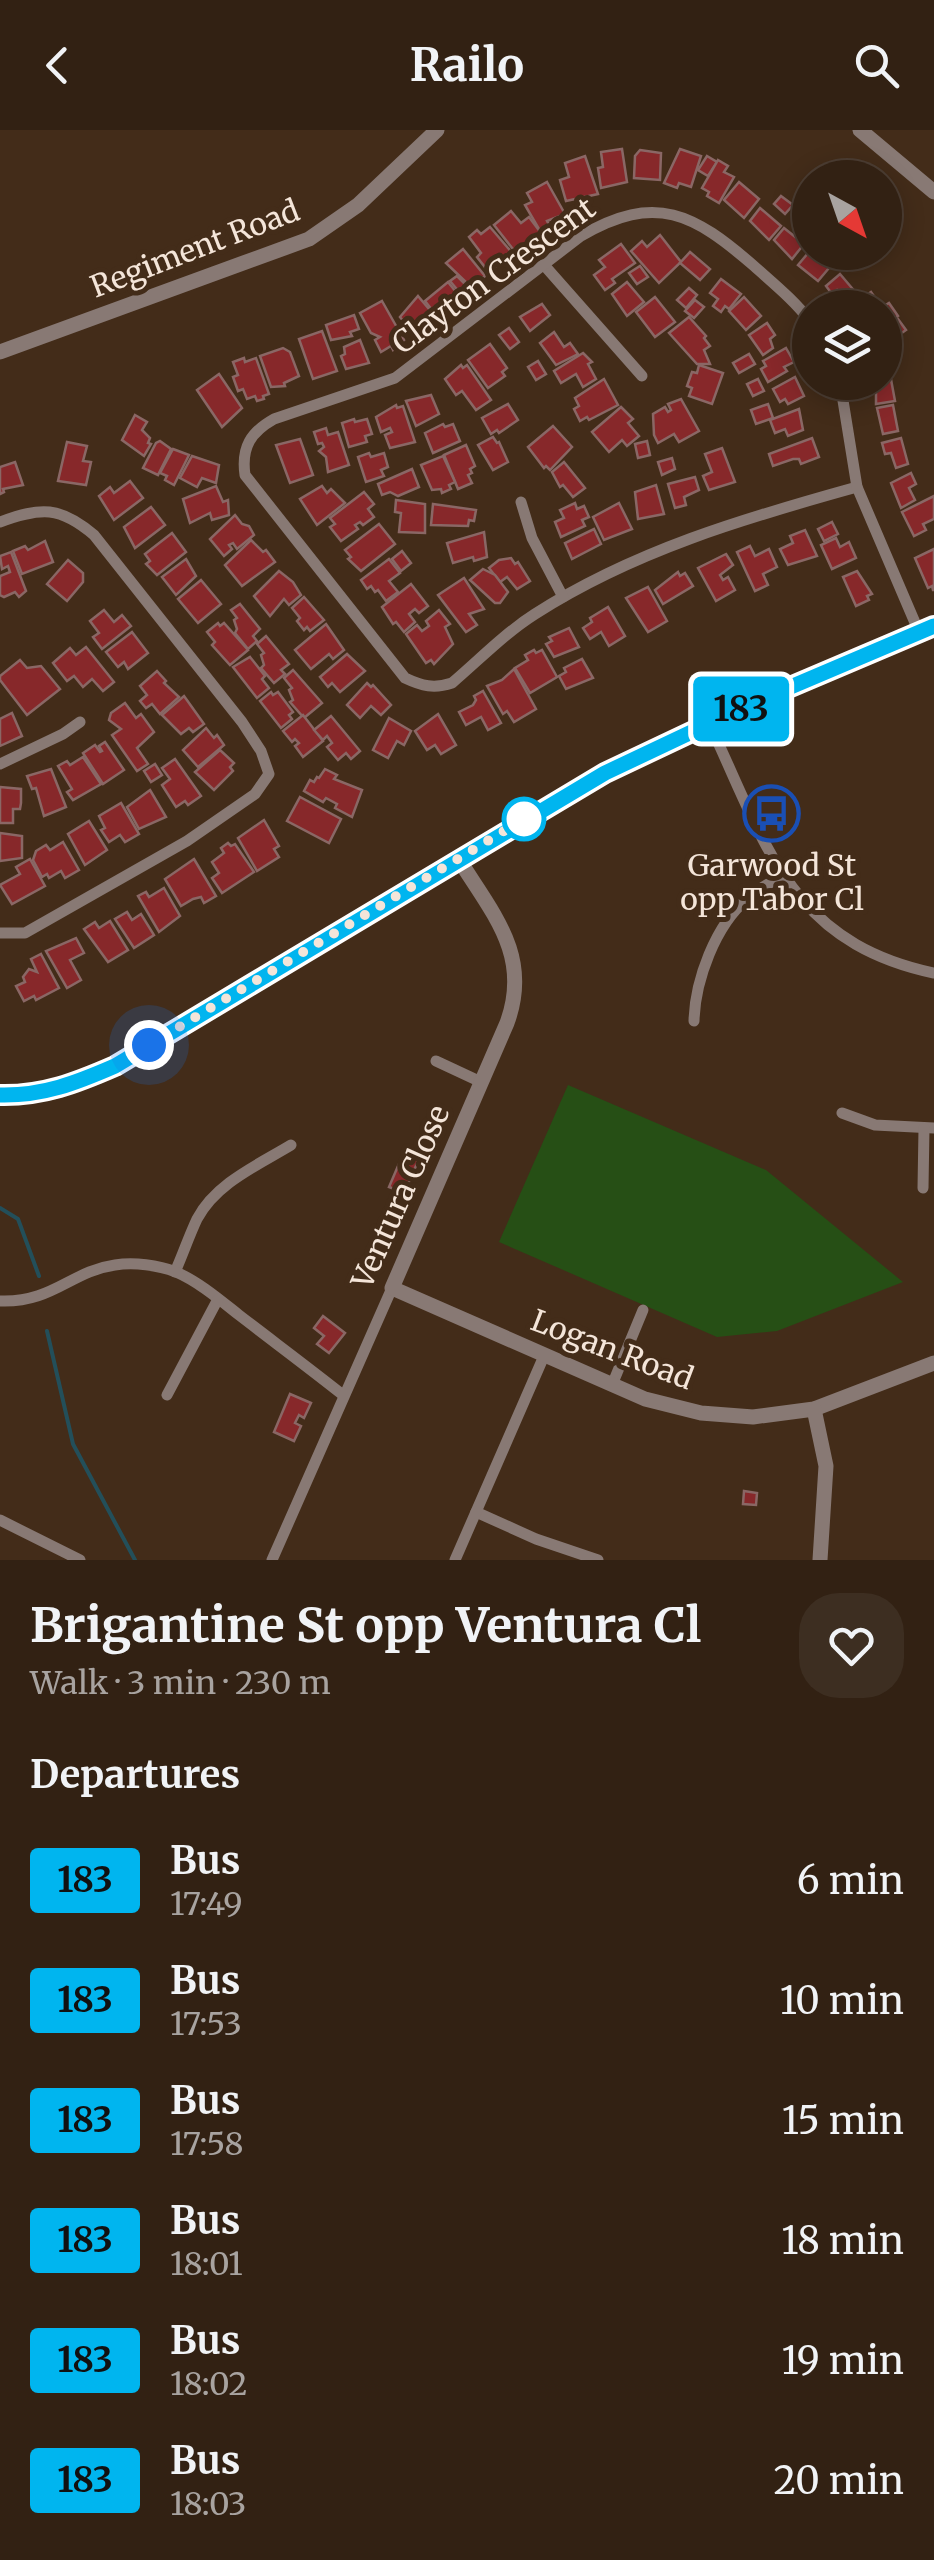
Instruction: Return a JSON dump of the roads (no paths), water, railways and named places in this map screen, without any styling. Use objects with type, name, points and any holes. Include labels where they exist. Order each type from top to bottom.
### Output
[{"type":"street","name":"Regiment Road","points":[[0,352],[309,239],[381,185],[437,130]]},
{"type":"street","points":[[860,130],[934,192]]},
{"type":"street","name":"Clayton Crescent","points":[[563,597],[524,621],[452,683],[421,686],[405,678],[257,494],[245,475],[242,458],[247,443],[257,429],[274,419],[394,378],[582,236],[612,218],[644,211],[695,222],[720,236],[792,299]]},
{"type":"street","points":[[544,265],[642,376]]},
{"type":"street","points":[[0,1095],[66,1088],[115,1066],[605,773],[926,629],[857,487],[843,400]]},
{"type":"street","points":[[521,502],[532,538],[563,597],[708,530],[857,487]]},
{"type":"street","points":[[0,522],[25,513],[54,511],[75,518],[94,535],[242,722],[261,751],[269,774],[255,794],[170,851],[25,934],[0,933]]},
{"type":"street","points":[[0,764],[80,722]]},
{"type":"street","points":[[710,723],[782,875],[798,898],[832,931],[859,948],[896,965],[934,973]]},
{"type":"street","name":"Ventura Close","points":[[272,1560],[514,1005],[517,976],[511,947],[458,858]]},
{"type":"street","points":[[694,1021],[695,996],[730,916],[747,898],[782,875]]},
{"type":"street","points":[[436,1061],[481,1082]]},
{"type":"street","points":[[842,1113],[875,1125],[929,1128],[923,1188]]},
{"type":"street","points":[[175,1272],[197,1219],[214,1197],[236,1178],[291,1145]]},
{"type":"street","points":[[0,1301],[32,1299],[61,1289],[95,1270],[117,1265],[143,1265],[175,1272],[218,1299],[343,1394]]},
{"type":"street","name":"Logan Road","points":[[392,1288],[612,1385],[662,1405],[701,1413],[753,1417],[814,1409],[934,1363]]},
{"type":"street","points":[[167,1395],[218,1299]]},
{"type":"street","points":[[612,1385],[643,1310]]},
{"type":"street","points":[[455,1560],[544,1356]]},
{"type":"street","points":[[814,1409],[826,1466],[820,1560]]},
{"type":"street","points":[[476,1512],[536,1539],[598,1560]]},
{"type":"street","points":[[0,1520],[80,1560]]},
{"type":"waterway","points":[[0,1208],[18,1219],[39,1276]]},
{"type":"waterway","points":[[47,1331],[73,1444],[135,1560]]},
{"type":"place","name":"Garwood St opp Tabor Cl","points":[[772,814]]}]
